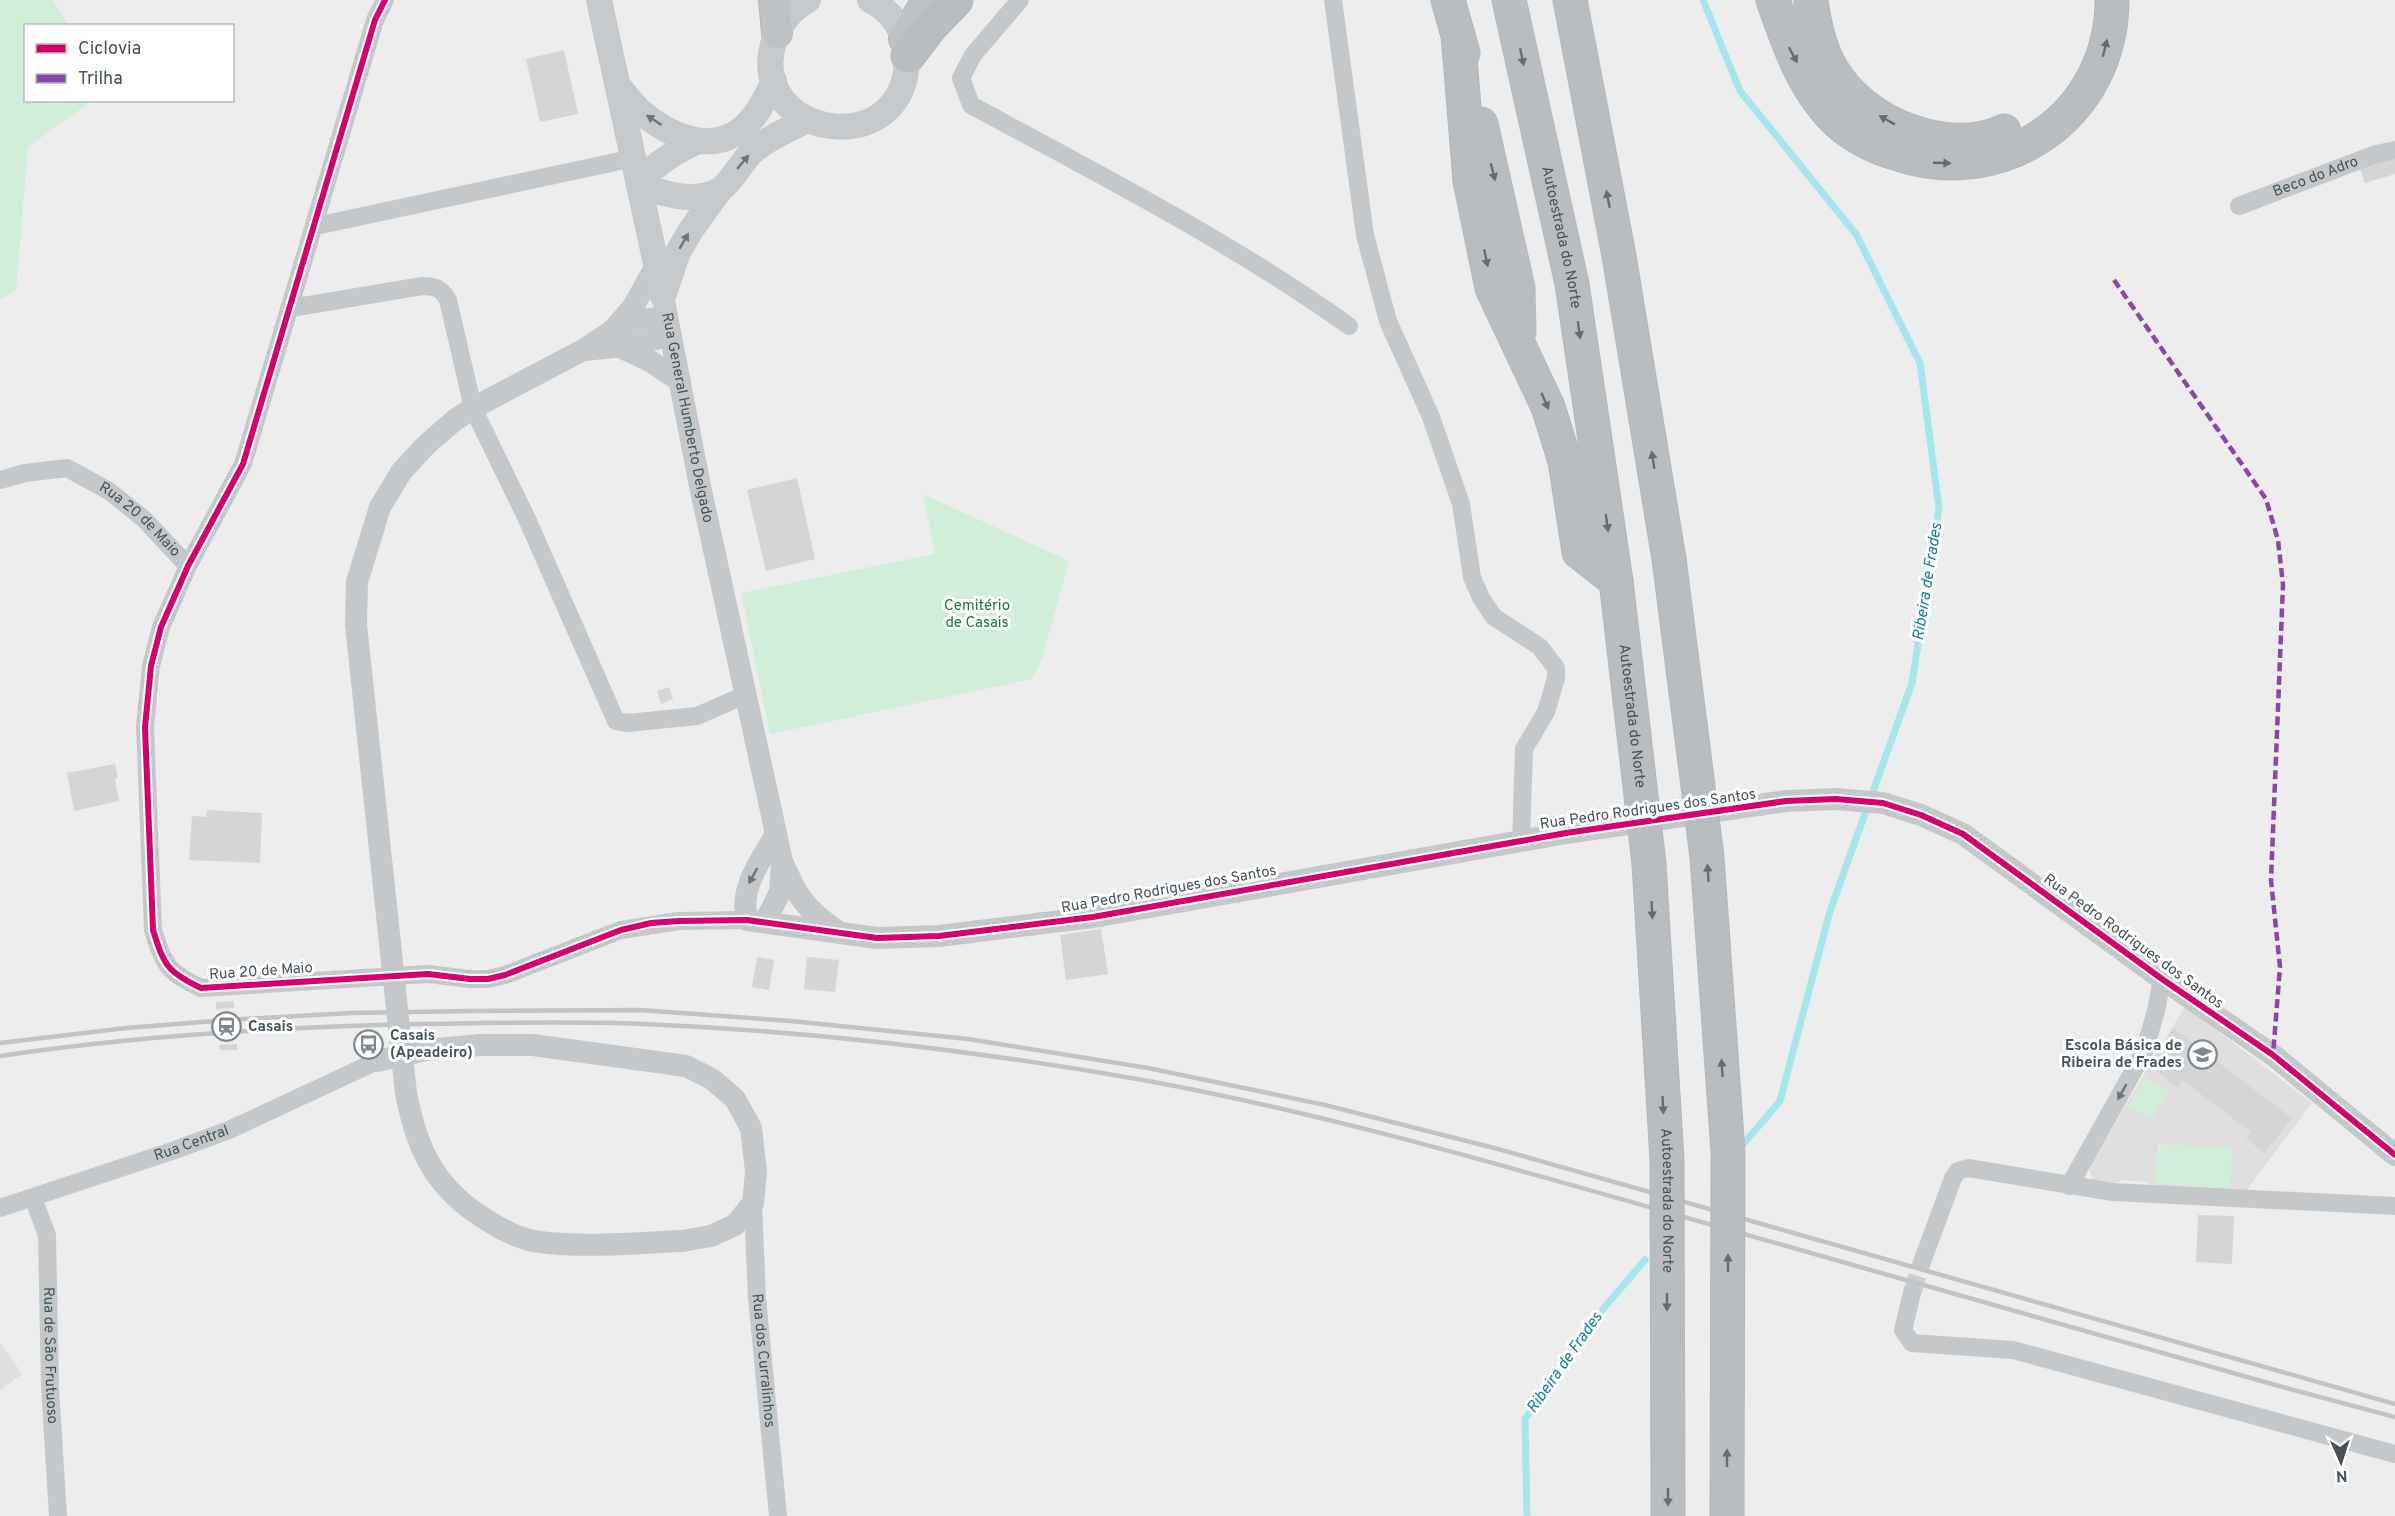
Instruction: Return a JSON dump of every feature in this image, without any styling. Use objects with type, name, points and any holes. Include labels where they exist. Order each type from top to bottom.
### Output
[{"type":"highway","points":[[774,0],[777,33]]},
{"type":"highway","points":[[906,48],[927,0]]},
{"type":"highway","points":[[906,48],[932,26],[956,0]]},
{"type":"highway","points":[[1448,0],[1458,34],[1470,181],[1492,288],[1548,406],[1564,461],[1579,552],[1616,581]]},
{"type":"highway","name":"Autoestrada do Norte","points":[[1509,0],[1572,284],[1616,581],[1649,864],[1667,1160],[1668,1516]]},
{"type":"highway","points":[[1570,0],[1619,256],[1669,559],[1707,857],[1728,1152],[1727,1516]]},
{"type":"highway","points":[[1773,0],[1788,44],[1810,87],[1839,123],[1874,146],[1919,162],[1964,164],[2009,153],[2029,143],[2048,132],[2080,102],[2101,63],[2112,21],[2112,0]]},
{"type":"highway","points":[[1811,0],[1815,33],[1832,70],[1855,98],[1886,120],[1925,138],[1965,140],[2002,133],[2036,113],[2061,88],[2081,57],[2091,19],[2090,0]]},
{"type":"main road","name":"Rua General Humberto Delgado","points":[[599,0],[667,316]]},
{"type":"main road","points":[[808,0],[787,16],[777,33],[772,56],[774,81],[787,103],[807,120],[826,127],[847,128],[867,122],[884,111],[898,96],[906,77],[906,48],[894,19],[878,4],[870,0]]},
{"type":"main road","points":[[619,87],[640,111],[671,131],[698,141],[714,142],[744,128],[756,113],[774,81]]},
{"type":"main road","points":[[667,316],[678,252],[691,230],[719,191],[752,152],[771,138],[807,120]]},
{"type":"main road","points":[[698,141],[672,153],[657,164],[636,170],[650,189],[672,195],[699,196],[719,191]]},
{"type":"street","points":[[188,566],[243,464],[316,226],[375,20],[385,0]]},
{"type":"street","points":[[1020,0],[973,55],[961,78],[971,105],[1120,186],[1295,287],[1349,326]]},
{"type":"street","points":[[1333,0],[1365,235],[1388,321],[1431,417],[1461,504],[1472,578],[1481,598],[1494,617],[1540,647],[1556,668],[1556,678],[1546,712],[1524,749],[1521,841]]},
{"type":"street","name":"Beco do Adro","points":[[2240,206],[2376,154],[2395,150]]},
{"type":"street","points":[[316,226],[636,170]]},
{"type":"street","points":[[616,339],[656,266]]},
{"type":"street","points":[[291,308],[422,286],[432,286],[442,290],[448,300],[464,414],[526,519],[616,721],[628,723],[697,716],[745,695]]},
{"type":"street","points":[[377,1061],[426,1050],[480,1045],[533,1045],[686,1066],[712,1079],[735,1099],[751,1128],[756,1172],[753,1203],[735,1225],[711,1236],[682,1241],[584,1245],[538,1242],[502,1230],[471,1211],[445,1188],[424,1156],[411,1123],[406,1093],[358,646],[357,582],[380,507],[402,471],[427,444],[464,414],[583,350],[616,339],[638,321],[667,316]]},
{"type":"street","name":"Rua General Humberto Delgado","points":[[667,316],[700,486],[782,861],[795,892],[805,905],[816,916],[840,932]]},
{"type":"street","points":[[616,339],[680,381]]},
{"type":"street","name":"Rua 20 de Maio","points":[[0,480],[25,473],[66,468],[109,491],[144,519],[188,566],[161,627],[151,666],[145,727],[153,930],[163,961],[179,978],[201,988],[428,974],[488,979],[522,969],[621,930],[651,923],[756,921]]},
{"type":"street","name":"Rua Pedro Rodrigues dos Santos","points":[[756,921],[877,938],[919,938],[1093,917],[1521,841],[1786,801],[1836,799],[1884,803],[1921,815],[1963,834],[2162,979],[2274,1055],[2395,1155]]},
{"type":"street","points":[[776,836],[749,882],[744,902],[756,921],[780,892],[782,861]]},
{"type":"street","points":[[2070,1186],[2144,1052],[2156,1011],[2162,979]]},
{"type":"street","name":"Rua Central","points":[[0,1208],[229,1130],[377,1061]]},
{"type":"street","points":[[1922,1262],[1953,1178],[1959,1171],[1968,1168],[2113,1192],[2395,1206]]},
{"type":"street","name":"Rua de São Frutuoso","points":[[33,1198],[47,1235],[50,1387],[58,1516]]},
{"type":"street","name":"Rua dos Curralinhos","points":[[753,1203],[757,1298],[778,1516]]},
{"type":"street","points":[[1912,1293],[1903,1330],[1912,1343],[2013,1350],[2395,1454]]},
{"type":"shaded area","name":"Escola Básica de Ribeira de Frades","points":[[2185,1006],[2312,1103],[2246,1191],[2151,1187],[2148,1182],[2122,1180],[2115,1184],[2094,1183],[2089,1167]]},
{"type":"shaded area","points":[[0,1342],[22,1374],[0,1390]]},
{"type":"green space","points":[[0,0],[53,0],[68,24],[24,24],[24,102],[91,102],[28,147],[16,291],[0,299]]},
{"type":"green space","name":"Cemitério de Casais","points":[[923,494],[1069,561],[1042,659],[1032,679],[770,734],[741,593],[935,554]]},
{"type":"green space","points":[[2145,1077],[2169,1091],[2151,1120],[2128,1106]]},
{"type":"green space","points":[[2158,1144],[2232,1148],[2230,1188],[2156,1184]]},
{"type":"building","points":[[564,50],[578,114],[540,122],[526,59]]},
{"type":"building","points":[[2395,157],[2395,174],[2365,183],[2360,169]]},
{"type":"building","points":[[797,478],[815,559],[766,571],[747,490]]},
{"type":"building","points":[[669,687],[673,699],[661,704],[657,691]]},
{"type":"building","points":[[115,764],[119,801],[74,811],[67,773]]},
{"type":"building","points":[[207,810],[262,813],[260,863],[189,860],[192,816],[206,817]]},
{"type":"building","points":[[1101,929],[1108,974],[1066,980],[1060,935]]},
{"type":"building","points":[[757,957],[774,960],[769,990],[752,987]]},
{"type":"building","points":[[807,957],[839,960],[835,992],[804,989]]},
{"type":"building","points":[[234,1001],[234,1008],[216,1009],[216,1002]]},
{"type":"building","points":[[2173,1028],[2292,1118],[2265,1153],[2246,1139],[2251,1132],[2182,1080],[2177,1087],[2150,1066]]},
{"type":"building","points":[[237,1044],[237,1050],[220,1050],[219,1045]]},
{"type":"building","points":[[2198,1215],[2234,1216],[2232,1264],[2196,1262]]},
{"type":"waterway","name":"Ribeira de Frades","points":[[1703,0],[1740,91],[1856,234],[1920,363],[1939,508],[1912,683],[1830,911],[1780,1101],[1739,1149]]},
{"type":"waterway","name":"Ribeira de Frades","points":[[1527,1516],[1525,1419],[1597,1316],[1645,1260]]},
{"type":"tunnel","points":[[1912,1293],[1922,1262]]},
{"type":"railway","points":[[0,1043],[126,1028],[351,1013],[640,1010],[791,1021],[968,1039],[1148,1068],[1325,1105],[1498,1149],[2395,1404]]},
{"type":"railway","points":[[0,1056],[157,1037],[262,1030],[559,1022],[706,1027],[831,1037],[1019,1060],[1211,1093],[1412,1141],[2395,1417]]},
{"type":"marked path","points":[[2114,280],[2266,499],[2278,540],[2283,585],[2271,880],[2280,967],[2273,1055]]},
{"type":"cycle path","points":[[385,0],[375,20],[243,464],[188,566],[161,627],[151,666],[145,727],[153,930],[164,960],[181,977],[201,988],[428,974],[488,979],[505,975],[621,930],[651,923],[679,921],[747,920],[877,938],[939,936],[1093,917],[1566,833],[1786,801],[1836,799],[1883,803],[1921,815],[1963,834],[2162,979],[2273,1055],[2395,1155]]},
{"type":"place","name":"Casais","points":[[227,1027]]},
{"type":"place","name":"Casais (Apeadeiro)","points":[[369,1045]]},
{"type":"place","name":"Escola Básica de Ribeira de Frades","points":[[2203,1055]]}]
